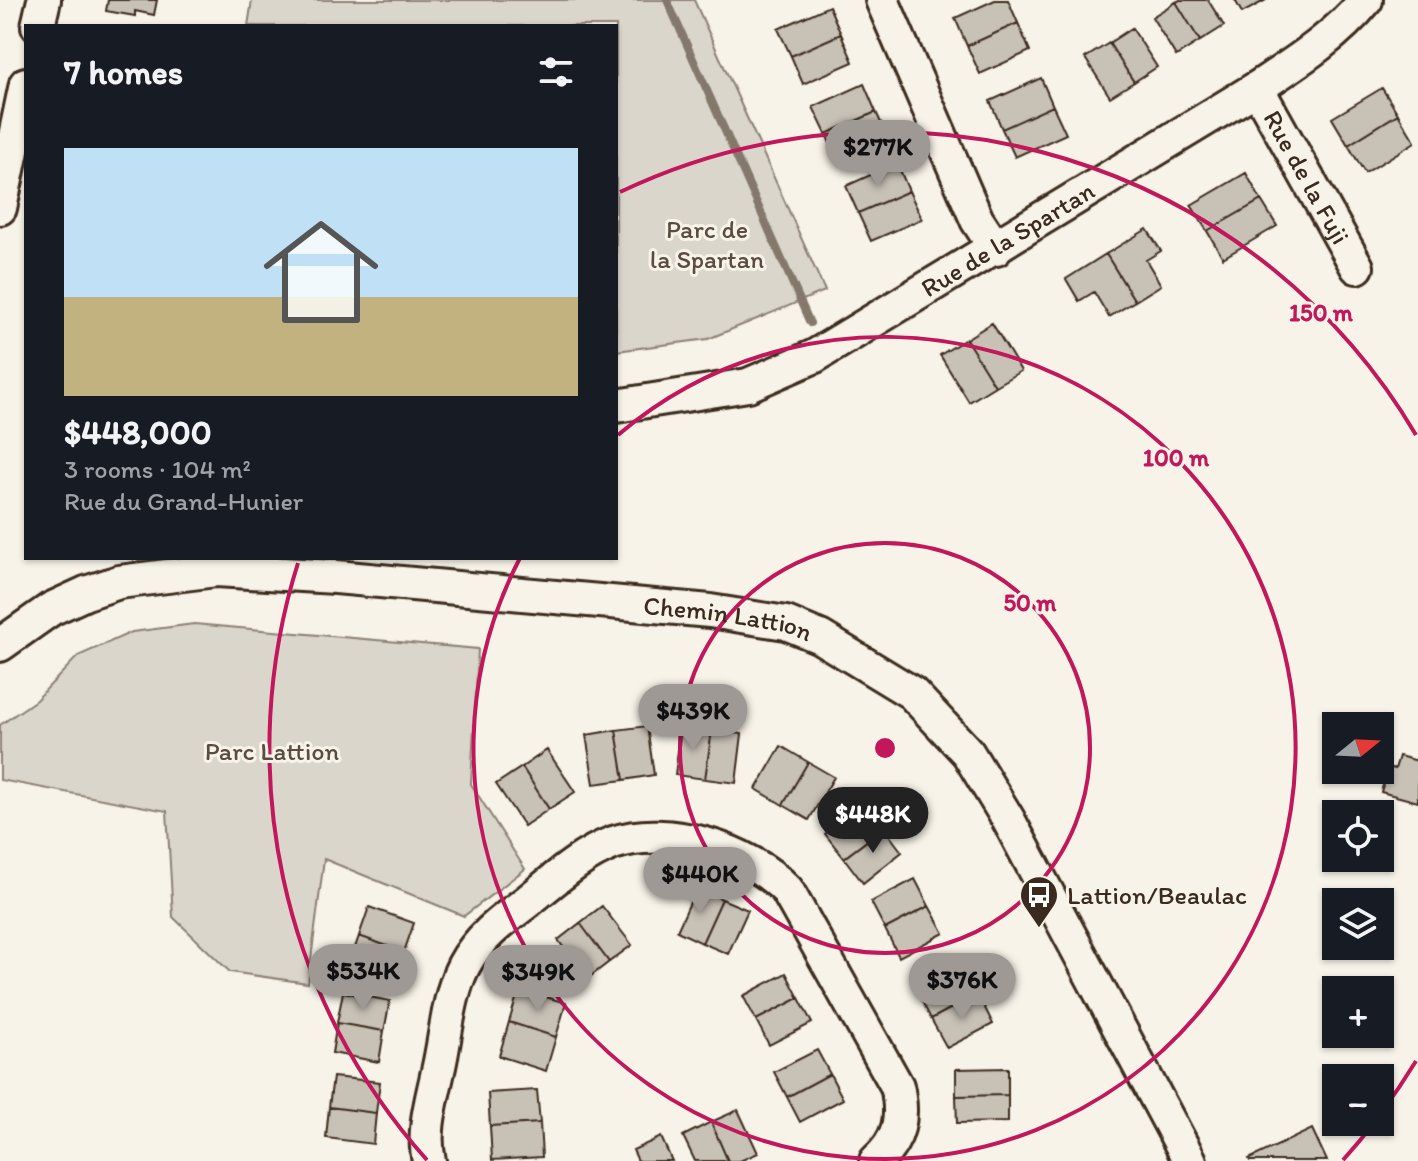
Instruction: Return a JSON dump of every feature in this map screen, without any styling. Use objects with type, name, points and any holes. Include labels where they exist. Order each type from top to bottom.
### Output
[{"type":"street","points":[[38,24],[44,0]]},
{"type":"street","points":[[882,0],[977,220],[996,249]]},
{"type":"street","name":"Rue de la Spartan","points":[[618,406],[707,394],[774,376],[815,356],[1257,88],[1303,58],[1350,19],[1366,0]]},
{"type":"street","name":"Rue de la Fuji","points":[[1257,88],[1357,267]]},
{"type":"street","points":[[0,208],[24,94]]},
{"type":"street","name":"Chemin Lattion","points":[[0,645],[51,609],[119,582],[216,570],[337,567],[748,616],[786,623],[820,637],[882,672],[941,721],[988,782],[1190,1161]]},
{"type":"street","points":[[429,1161],[427,1125],[464,966],[491,928],[589,854],[615,842],[642,839],[682,841],[737,853],[768,870],[787,890],[897,1086],[902,1110],[900,1129],[887,1151],[876,1161]]},
{"type":"green space","name":"Parc de la Spartan","points":[[252,0],[694,0],[825,291],[708,339],[618,351],[618,24],[248,24]]},
{"type":"green space","name":"Parc Lattion","points":[[194,624],[478,649],[471,784],[525,869],[464,916],[324,859],[308,983],[230,972],[173,917],[167,811],[0,780],[0,725],[36,700],[78,656],[132,632]]},
{"type":"building","points":[[108,0],[157,0],[154,15],[135,11],[135,16],[106,11]]},
{"type":"building","points":[[995,0],[1008,0],[1018,23],[967,46],[955,18]]},
{"type":"building","points":[[1208,0],[1224,26],[1200,41],[1176,2]]},
{"type":"building","points":[[1235,0],[1266,0],[1242,13]]},
{"type":"building","points":[[1176,2],[1200,41],[1176,56],[1152,17]]},
{"type":"building","points":[[829,6],[841,34],[791,56],[778,29]]},
{"type":"building","points":[[1018,23],[1030,51],[980,74],[967,46]]},
{"type":"building","points":[[1132,28],[1157,67],[1134,82],[1109,43]]},
{"type":"building","points":[[841,34],[853,62],[803,84],[791,56]]},
{"type":"building","points":[[1109,43],[1134,82],[1110,97],[1085,58]]},
{"type":"building","points":[[1041,78],[1053,106],[1002,129],[990,101]]},
{"type":"building","points":[[864,84],[876,112],[826,134],[813,107]]},
{"type":"building","points":[[1382,88],[1398,114],[1348,145],[1332,118]]},
{"type":"building","points":[[1053,106],[1066,134],[1015,157],[1002,129]]},
{"type":"building","points":[[876,112],[889,140],[838,162],[826,134]]},
{"type":"building","points":[[1398,114],[1415,142],[1365,173],[1348,145]]},
{"type":"building","points":[[897,163],[909,191],[858,213],[846,186]]},
{"type":"building","points":[[1246,173],[1261,200],[1207,231],[1191,205]]},
{"type":"building","points":[[909,191],[922,219],[871,241],[858,213]]},
{"type":"building","points":[[1261,200],[1277,226],[1223,258],[1207,231]]},
{"type":"building","points":[[1147,229],[1161,251],[1146,260],[1161,285],[1135,301],[1106,254]]},
{"type":"building","points":[[1106,254],[1135,301],[1109,317],[1094,292],[1079,301],[1066,279]]},
{"type":"building","points":[[992,323],[1021,371],[995,386],[966,339]]},
{"type":"building","points":[[966,339],[995,386],[969,402],[940,355]]},
{"type":"building","points":[[647,726],[654,775],[624,780],[616,730]]},
{"type":"building","points":[[681,726],[712,730],[705,779],[675,775]]},
{"type":"building","points":[[616,730],[624,780],[594,784],[586,735]]},
{"type":"building","points":[[712,730],[742,734],[736,783],[705,779]]},
{"type":"building","points":[[781,746],[808,762],[783,805],[756,789]]},
{"type":"building","points":[[547,750],[575,792],[549,809],[522,767]]},
{"type":"building","points":[[1399,756],[1418,761],[1418,802],[1381,792],[1383,784],[1394,784]]},
{"type":"building","points":[[808,762],[834,777],[809,820],[783,805]]},
{"type":"building","points":[[522,767],[549,809],[524,826],[496,784]]},
{"type":"building","points":[[865,803],[884,828],[844,858],[825,834]]},
{"type":"building","points":[[884,828],[902,852],[863,883],[844,858]]},
{"type":"building","points":[[915,879],[929,906],[885,929],[871,902]]},
{"type":"building","points":[[697,887],[722,899],[702,943],[677,931]]},
{"type":"building","points":[[722,899],[748,910],[728,954],[702,943]]},
{"type":"building","points":[[602,906],[632,945],[609,962],[580,923]]},
{"type":"building","points":[[929,906],[944,933],[899,957],[885,929]]},
{"type":"building","points":[[369,907],[414,923],[404,952],[359,936]]},
{"type":"building","points":[[580,923],[609,962],[587,979],[558,940]]},
{"type":"building","points":[[359,936],[404,952],[394,981],[349,965]]},
{"type":"building","points":[[963,965],[978,994],[931,1019],[916,990]]},
{"type":"building","points":[[786,973],[799,998],[756,1020],[743,996]]},
{"type":"building","points":[[519,989],[566,1003],[556,1037],[509,1022]]},
{"type":"building","points":[[343,992],[390,1001],[384,1031],[337,1023]]},
{"type":"building","points":[[978,994],[993,1024],[947,1048],[931,1019]]},
{"type":"building","points":[[799,998],[812,1023],[769,1045],[756,1020]]},
{"type":"building","points":[[509,1022],[556,1037],[546,1071],[499,1056]]},
{"type":"building","points":[[337,1023],[384,1031],[379,1062],[332,1053]]},
{"type":"building","points":[[817,1050],[830,1074],[787,1097],[774,1072]]},
{"type":"building","points":[[1008,1068],[1008,1095],[956,1096],[956,1069]]},
{"type":"building","points":[[830,1074],[843,1099],[800,1122],[787,1097]]},
{"type":"building","points":[[333,1077],[380,1082],[376,1113],[329,1107]]},
{"type":"building","points":[[537,1090],[540,1123],[490,1126],[488,1093]]},
{"type":"building","points":[[1008,1095],[1008,1122],[957,1123],[956,1096]]},
{"type":"building","points":[[329,1107],[376,1113],[373,1144],[326,1138]]},
{"type":"building","points":[[738,1110],[758,1153],[740,1161],[728,1161],[711,1122]]},
{"type":"building","points":[[711,1122],[728,1161],[695,1161],[683,1136]]},
{"type":"building","points":[[540,1123],[542,1157],[492,1160],[490,1126]]},
{"type":"building","points":[[1312,1129],[1327,1161],[1249,1159]]},
{"type":"building","points":[[661,1137],[672,1161],[638,1161],[633,1150]]},
{"type":"waterway","points":[[667,0],[810,323]]},
{"type":"place","name":"Lattion/Beaulac","points":[[1039,929]]}]
